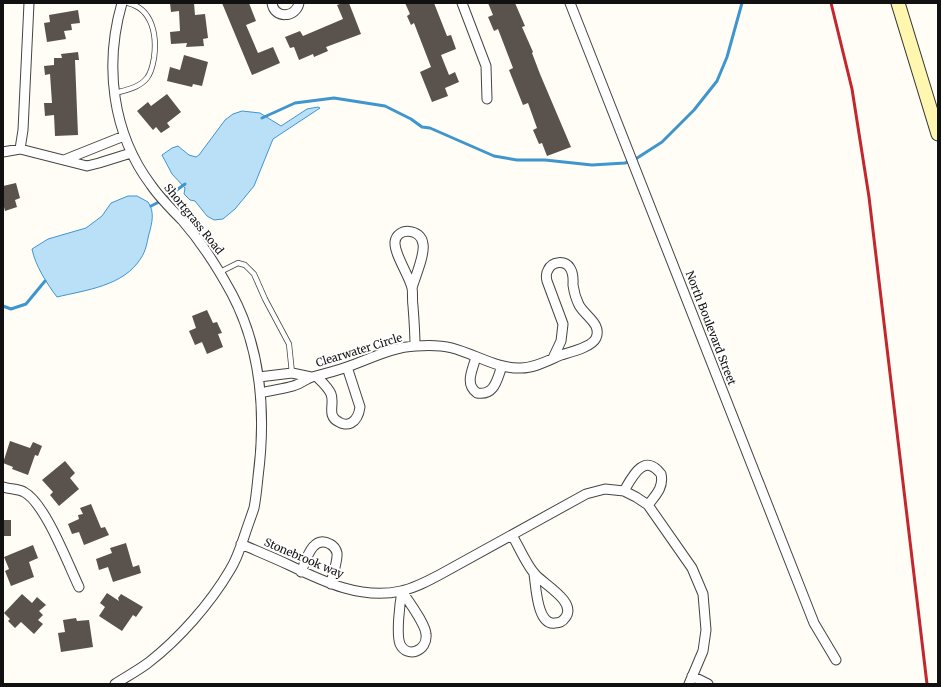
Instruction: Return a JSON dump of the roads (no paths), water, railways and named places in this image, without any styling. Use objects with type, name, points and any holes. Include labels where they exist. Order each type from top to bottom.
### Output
[{"type":"main road","points":[[898,3],[938,134]]},
{"type":"street","points":[[20,149],[23,130],[29,3]]},
{"type":"street","name":"Shortgrass Road","points":[[115,684],[147,663],[176,639],[206,604],[231,569],[254,507],[262,444],[261,393],[259,377],[245,324],[233,296],[220,272],[202,245],[151,185],[131,153],[124,136],[114,94],[112,67],[114,40],[122,3]]},
{"type":"street","points":[[272,3],[278,13],[285,16],[296,10],[298,3]]},
{"type":"street","points":[[462,3],[486,66],[487,99]]},
{"type":"street","name":"North Boulevard Street","points":[[570,3],[814,623],[836,660]]},
{"type":"street","points":[[64,160],[124,136]]},
{"type":"street","points":[[3,152],[20,149],[87,166],[99,164],[131,153]]},
{"type":"street","points":[[412,288],[424,248],[420,236],[415,232],[409,231],[399,235],[395,241],[396,249],[412,288],[415,346]]},
{"type":"street","name":"Clearwater Circle","points":[[261,393],[295,386],[314,377],[388,352],[415,346],[436,345],[453,348],[502,366],[524,368],[553,358],[591,344],[595,339],[597,327],[579,305],[573,285],[574,275],[566,264],[561,263],[556,263],[550,266],[546,276],[563,324],[561,341],[553,358]]},
{"type":"street","points":[[476,357],[469,381],[477,393],[487,393],[492,389],[502,366]]},
{"type":"street","points":[[314,377],[331,394],[331,414],[334,419],[342,424],[347,424],[356,419],[360,407],[347,367]]},
{"type":"street","name":"Clearwater Circle","points":[[259,377],[292,372],[314,377]]},
{"type":"street","points":[[648,505],[662,484],[661,474],[649,465],[637,469],[624,491],[648,505],[692,568],[703,594],[706,630],[703,651],[690,680],[708,684]]},
{"type":"street","points":[[3,488],[24,492],[38,504],[49,523],[79,587]]},
{"type":"street","name":"Stonebrook way","points":[[241,544],[301,572],[331,584],[364,592],[386,593],[402,591],[420,585],[434,578],[586,494],[605,489],[624,491]]},
{"type":"street","points":[[512,535],[534,574],[563,598],[567,606],[568,613],[560,622],[553,624],[547,622],[543,617],[539,609],[534,574]]},
{"type":"street","points":[[301,572],[312,547],[319,542],[328,543],[336,550],[338,555],[331,584]]},
{"type":"street","points":[[402,591],[412,606],[426,633],[426,641],[424,646],[415,652],[405,649],[400,644],[398,636],[402,591]]},
{"type":"lane","points":[[114,94],[133,89],[148,77],[153,66],[155,51],[152,23],[148,15],[140,8],[128,3]]},
{"type":"lane","points":[[220,272],[238,263],[245,265],[254,274],[265,299],[289,344],[292,372]]},
{"type":"water","points":[[320,108],[273,139],[254,186],[235,209],[223,219],[214,220],[207,216],[195,201],[190,200],[184,194],[185,188],[172,174],[162,155],[178,146],[189,155],[196,157],[225,120],[233,114],[242,111],[260,113],[281,126],[307,109]]},
{"type":"water","points":[[128,196],[137,196],[148,202],[152,210],[151,226],[141,258],[125,275],[115,281],[92,289],[57,297],[42,274],[32,249],[48,239],[86,228],[102,216],[111,203]]},
{"type":"waterway","points":[[262,118],[295,103],[334,98],[385,106],[411,119],[422,127],[430,128],[494,156],[517,160],[545,160],[592,165],[625,163],[634,160],[662,142],[694,110],[717,81],[727,57],[742,3]]},
{"type":"waterway","points":[[151,206],[163,200],[185,184]]},
{"type":"waterway","points":[[3,306],[11,309],[26,304],[45,281]]},
{"type":"railway","points":[[831,3],[852,89],[869,197],[927,684]]}]
